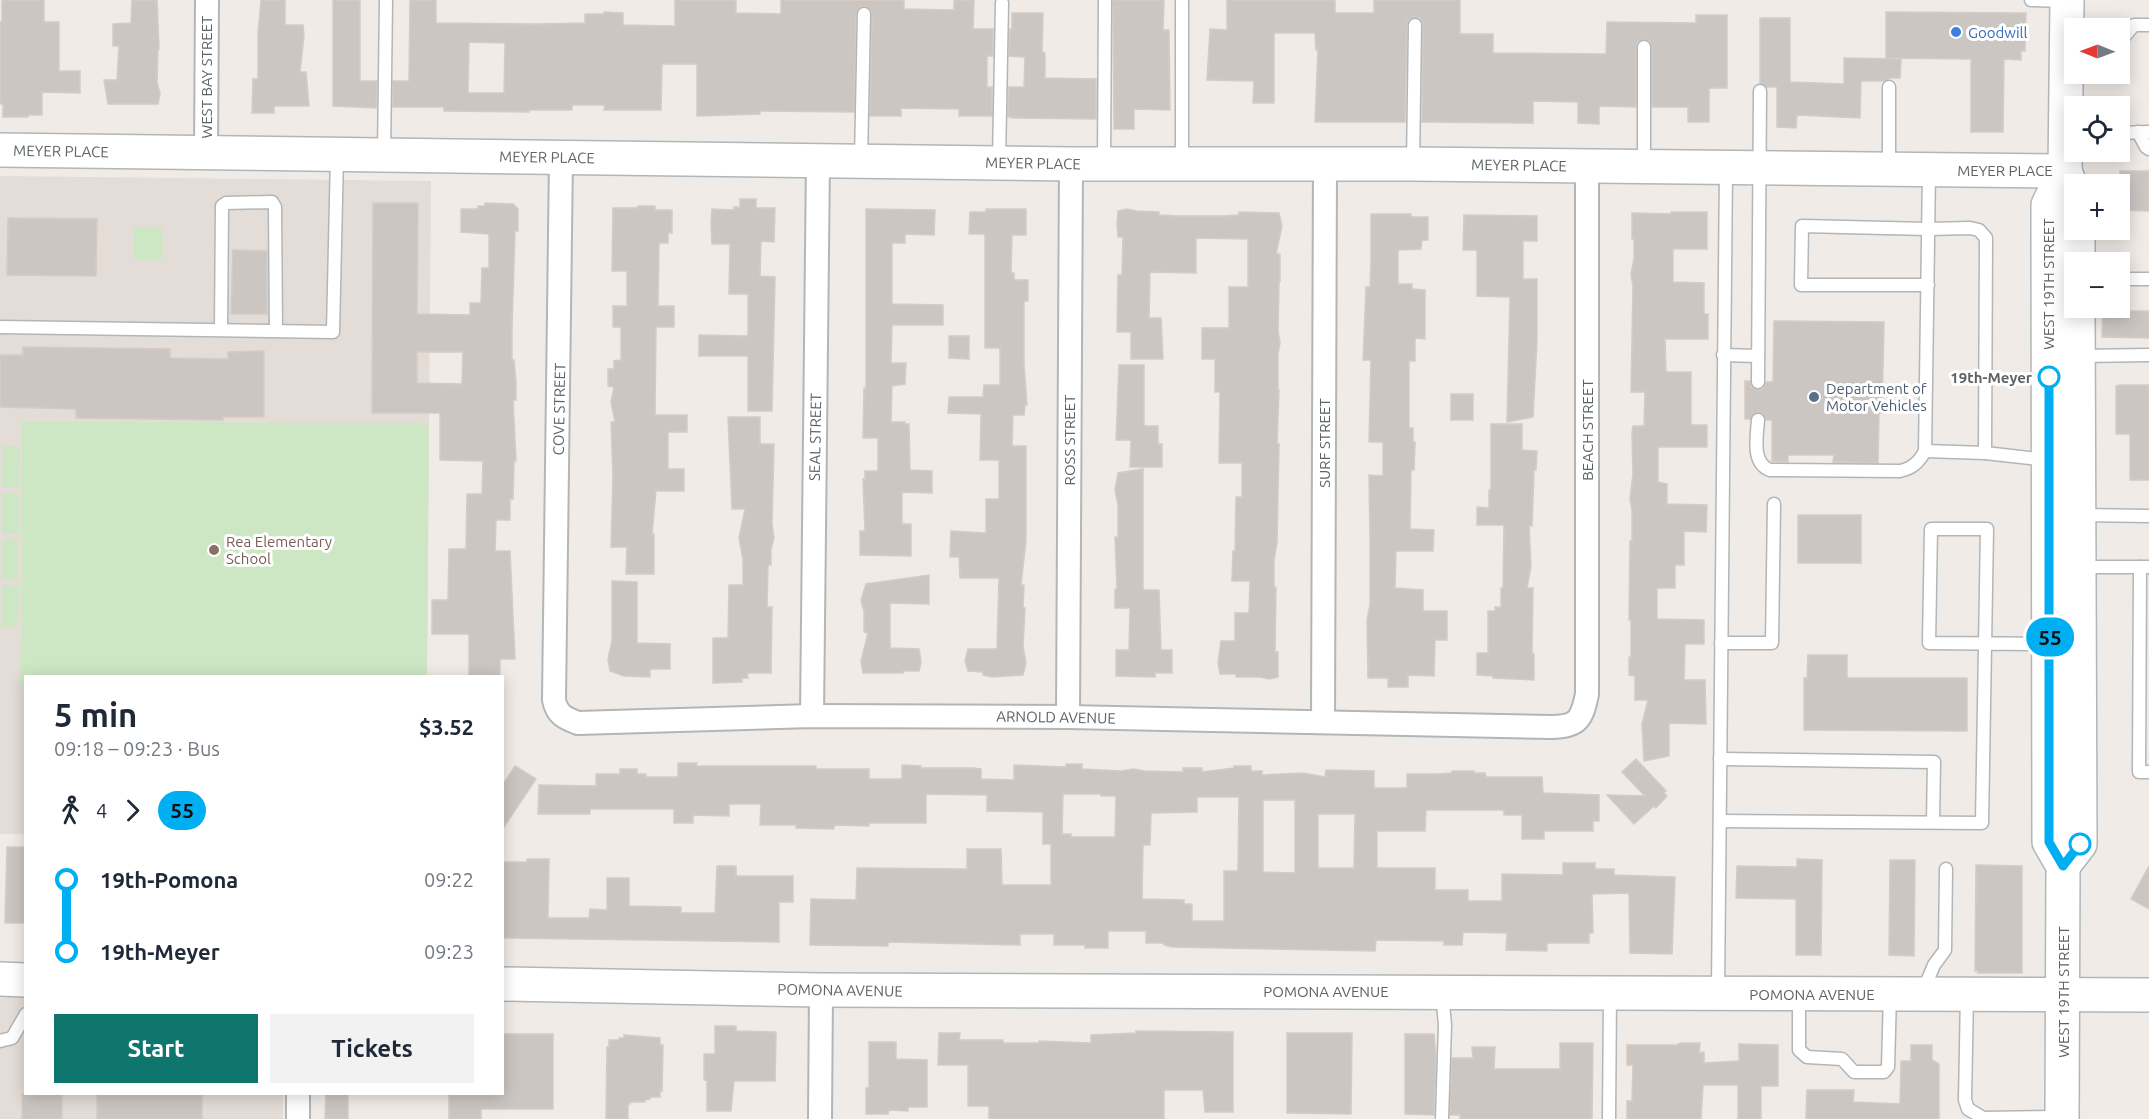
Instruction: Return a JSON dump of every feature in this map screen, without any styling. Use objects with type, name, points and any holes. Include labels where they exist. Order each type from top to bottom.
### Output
[{"type":"street","name":"WEST BAY STREET","points":[[206,153],[207,0]]},
{"type":"street","name":"WEST 19TH STREET","points":[[2067,0],[2069,18]]},
{"type":"street","name":"MEYER PLACE","points":[[0,150],[1071,164],[1413,164],[1889,169],[1929,170],[2064,182]]},
{"type":"street","name":"COVE STREET","points":[[556,662],[561,157]]},
{"type":"street","name":"SEAL STREET","points":[[812,716],[818,159]]},
{"type":"street","name":"ROSS STREET","points":[[1068,717],[1071,164]]},
{"type":"street","name":"SURF STREET","points":[[1323,722],[1325,164]]},
{"type":"street","name":"BEACH STREET","points":[[1587,166],[1587,694]]},
{"type":"street","name":"WEST 19TH STREET","points":[[2062,1118],[2063,866],[2049,842],[2065,644],[2064,356],[2048,206],[2064,189]]},
{"type":"street","name":"WEST 19TH STREET","points":[[2064,514],[2049,460],[2064,356],[2075,318]]},
{"type":"street","name":"ARNOLD AVENUE","points":[[556,662],[554,685],[556,710],[564,718],[578,723],[812,716],[1068,717],[1566,727],[1578,721],[1584,711],[1587,694]]},
{"type":"street","points":[[0,980],[24,980]]},
{"type":"street","name":"POMONA AVENUE","points":[[504,984],[820,990],[2149,995]]},
{"type":"street","points":[[820,990],[820,1119]]},
{"type":"street","points":[[298,1095],[298,1119]]},
{"type":"lane","points":[[384,155],[386,0]]},
{"type":"lane","points":[[1104,164],[1105,0]]},
{"type":"lane","points":[[2031,0],[2067,0]]},
{"type":"lane","points":[[1182,2],[1182,164]]},
{"type":"lane","points":[[999,162],[1002,3]]},
{"type":"lane","points":[[861,160],[864,14]]},
{"type":"lane","points":[[1413,164],[1415,25]]},
{"type":"lane","points":[[2130,30],[2134,25],[2149,25]]},
{"type":"lane","points":[[1644,47],[1644,166]]},
{"type":"lane","points":[[1889,87],[1889,169]]},
{"type":"lane","points":[[1758,382],[1760,92]]},
{"type":"lane","points":[[2144,132],[2146,147],[2149,148]]},
{"type":"lane","points":[[0,327],[333,332],[337,155]]},
{"type":"lane","points":[[1718,993],[1726,168]]},
{"type":"lane","points":[[1758,420],[1757,453],[1763,468],[1770,470],[1900,471],[1911,468],[1920,460],[1925,451],[1929,170]]},
{"type":"lane","points":[[221,329],[222,206],[226,203],[272,202],[275,207],[276,330]]},
{"type":"lane","points":[[1928,285],[1801,285],[1802,226],[1970,228],[1979,230],[1986,238],[1985,453]]},
{"type":"lane","points":[[2130,279],[2149,279]]},
{"type":"lane","points":[[1724,355],[1758,356]]},
{"type":"lane","points":[[2064,356],[2149,355]]},
{"type":"lane","points":[[1925,451],[1985,453],[2049,460]]},
{"type":"lane","points":[[1721,643],[1773,643],[1774,504]]},
{"type":"lane","points":[[2064,514],[2149,516]]},
{"type":"lane","points":[[1720,821],[1982,823],[1985,643],[1987,529],[1931,529],[1929,643],[1985,643],[2065,644]]},
{"type":"lane","points":[[2065,567],[2144,567],[2144,772]]},
{"type":"lane","points":[[1720,759],[1934,762],[1933,822]]},
{"type":"lane","points":[[1799,993],[1799,1050],[1807,1057],[1842,1059],[1854,1072],[1884,1072],[1888,1067],[1905,994],[1934,965],[1945,950],[1946,869]]},
{"type":"lane","points":[[1442,992],[1445,1024],[1442,1119]]},
{"type":"lane","points":[[1609,1119],[1610,992]]},
{"type":"lane","points":[[1967,994],[1965,1101],[1968,1109],[1983,1118],[2062,1118]]},
{"type":"lane","points":[[0,1041],[12,1038],[24,1017]]},
{"type":"shaded area","name":"Rea Elementary School","points":[[0,176],[431,181],[427,675],[24,675],[24,834],[0,834]]},
{"type":"shaded area","points":[[0,997],[24,997],[24,1095],[283,1095],[283,1119],[0,1119]]},
{"type":"green space","points":[[134,227],[162,227],[163,259],[134,259]]},
{"type":"green space","points":[[22,422],[429,423],[427,675],[24,675],[24,686],[19,686],[22,620]]},
{"type":"green space","points":[[3,446],[20,446],[19,488],[2,487]]},
{"type":"green space","points":[[2,493],[19,493],[19,534],[2,534]]},
{"type":"green space","points":[[2,539],[18,539],[18,580],[1,580]]},
{"type":"green space","points":[[2,585],[19,586],[18,627],[2,627]]},
{"type":"building","points":[[2,0],[44,0],[44,22],[59,22],[59,71],[80,71],[80,93],[42,92],[42,115],[3,117],[3,104],[0,99]]},
{"type":"building","points":[[132,0],[157,0],[159,49],[157,82],[160,93],[158,104],[108,104],[104,80],[117,80],[119,46],[113,46],[113,24],[131,23]]},
{"type":"building","points":[[261,0],[285,0],[285,25],[303,25],[300,72],[306,72],[309,106],[274,106],[274,113],[252,113],[253,79],[258,79]]},
{"type":"building","points":[[333,0],[360,0],[360,81],[377,81],[376,108],[333,106]]},
{"type":"building","points":[[410,0],[436,0],[436,23],[585,23],[585,14],[604,14],[604,12],[623,13],[623,25],[675,26],[675,0],[736,0],[736,13],[781,14],[781,0],[904,0],[904,9],[954,10],[954,0],[974,0],[973,29],[993,29],[993,56],[987,56],[987,87],[992,87],[992,116],[959,116],[959,109],[901,108],[901,116],[870,116],[872,14],[871,10],[865,6],[860,7],[856,14],[854,112],[760,111],[760,114],[697,116],[697,64],[662,64],[661,110],[604,110],[605,105],[572,105],[572,110],[529,110],[529,112],[444,111],[444,107],[393,107],[393,81],[409,81]],"holes":[[[469,42],[505,43],[504,93],[468,93]]]},
{"type":"building","points":[[1113,0],[1164,0],[1163,30],[1169,30],[1170,110],[1134,109],[1134,129],[1114,129]]},
{"type":"building","points":[[1227,0],[1335,0],[1335,13],[1374,13],[1374,0],[1460,0],[1460,34],[1493,34],[1493,53],[1606,54],[1607,22],[1696,23],[1696,15],[1727,15],[1727,88],[1709,88],[1709,122],[1688,122],[1688,107],[1652,107],[1652,47],[1649,40],[1643,39],[1637,42],[1636,47],[1636,107],[1599,106],[1599,124],[1578,123],[1578,102],[1533,101],[1533,123],[1422,122],[1423,25],[1420,18],[1415,17],[1408,20],[1407,25],[1405,122],[1315,122],[1318,50],[1316,50],[1315,33],[1274,33],[1274,103],[1253,103],[1254,81],[1207,80],[1210,29],[1227,30]]},
{"type":"building","name":"Goodwill","points":[[1886,12],[2026,13],[2025,51],[2021,51],[2021,60],[2004,59],[2003,132],[1971,132],[1971,59],[1886,58]]},
{"type":"building","points":[[1012,13],[1043,13],[1042,52],[1045,53],[1045,78],[1096,79],[1096,119],[1008,117],[1009,87],[1024,87],[1025,57],[1009,56]]},
{"type":"building","points":[[1760,18],[1790,18],[1790,82],[1844,84],[1844,58],[1901,59],[1900,78],[1861,81],[1860,118],[1797,115],[1796,128],[1777,127],[1777,87],[1767,87],[1760,83]]},
{"type":"building","points":[[2120,171],[2149,171],[2149,211],[2130,210],[2130,174],[2120,174]]},
{"type":"building","points":[[740,199],[756,199],[756,208],[775,208],[774,242],[761,241],[760,276],[775,277],[772,411],[748,411],[748,356],[699,356],[699,335],[748,336],[748,294],[729,294],[730,244],[712,244],[712,209],[734,210],[734,207],[740,207]]},
{"type":"building","points":[[373,203],[418,203],[417,314],[470,315],[470,303],[481,303],[482,268],[489,268],[489,234],[461,232],[461,209],[478,209],[478,206],[485,206],[485,203],[513,204],[518,209],[518,231],[515,231],[512,327],[512,360],[514,360],[516,383],[516,400],[513,400],[516,461],[514,461],[513,499],[510,499],[510,520],[496,520],[495,551],[510,551],[515,659],[500,659],[500,675],[469,675],[469,634],[432,634],[432,600],[448,600],[449,549],[466,549],[467,494],[482,494],[483,461],[440,460],[440,413],[372,413]],"holes":[[[417,352],[463,352],[462,384],[417,383]]]},
{"type":"building","points":[[638,206],[655,206],[655,210],[672,210],[672,233],[668,233],[668,243],[659,243],[658,306],[674,306],[674,327],[656,327],[655,415],[687,415],[687,432],[668,432],[668,469],[684,469],[684,491],[656,491],[652,534],[654,534],[654,574],[626,574],[627,547],[611,547],[613,476],[611,422],[615,422],[611,402],[614,387],[608,386],[608,369],[614,369],[614,361],[621,360],[621,327],[613,327],[613,306],[627,306],[627,271],[612,271],[613,208],[637,208]]},
{"type":"building","points":[[866,209],[935,210],[934,235],[905,234],[905,243],[892,243],[892,304],[943,305],[943,325],[892,325],[891,363],[906,363],[905,384],[892,386],[891,422],[909,424],[910,470],[932,471],[932,493],[902,492],[902,524],[911,524],[911,556],[860,555],[860,531],[865,531],[863,479],[865,479],[865,471],[878,471],[878,438],[863,438],[864,388],[866,388]]},
{"type":"building","points":[[986,209],[1026,209],[1026,235],[1012,235],[1011,273],[1014,273],[1014,280],[1028,280],[1028,301],[1024,301],[1024,365],[1027,405],[1025,405],[1024,415],[1013,415],[1012,446],[1026,446],[1026,540],[1021,585],[1024,585],[1023,646],[1026,663],[1023,675],[992,677],[983,675],[983,672],[968,671],[965,661],[968,649],[997,649],[999,578],[960,578],[959,557],[950,557],[951,531],[986,533],[986,499],[999,499],[999,460],[980,460],[981,414],[948,413],[949,397],[983,397],[984,385],[1000,385],[1000,348],[985,348],[985,234],[969,234],[970,212],[986,212]]},
{"type":"building","points":[[1127,209],[1176,216],[1224,216],[1239,215],[1239,212],[1279,213],[1282,226],[1276,254],[1280,254],[1277,444],[1279,444],[1277,542],[1274,561],[1275,652],[1278,652],[1278,677],[1270,679],[1220,674],[1218,663],[1221,641],[1235,641],[1235,613],[1249,613],[1250,581],[1232,581],[1236,497],[1242,497],[1242,463],[1219,463],[1220,392],[1215,392],[1215,359],[1202,359],[1202,328],[1229,328],[1229,287],[1248,287],[1248,239],[1196,238],[1196,273],[1150,272],[1149,318],[1161,318],[1163,359],[1131,359],[1131,332],[1117,332],[1118,275],[1122,275],[1123,237],[1118,237],[1118,211]]},
{"type":"building","points":[[1671,212],[1707,212],[1707,249],[1673,249],[1673,282],[1704,283],[1704,314],[1708,314],[1708,339],[1665,339],[1666,372],[1691,372],[1691,425],[1707,425],[1707,447],[1658,447],[1658,482],[1667,484],[1667,504],[1707,505],[1706,532],[1684,531],[1684,565],[1675,565],[1675,588],[1657,588],[1657,619],[1704,620],[1704,644],[1685,644],[1684,680],[1705,680],[1706,724],[1669,723],[1669,756],[1644,761],[1642,724],[1648,700],[1635,700],[1635,676],[1629,675],[1632,433],[1633,426],[1644,426],[1645,392],[1631,392],[1633,287],[1631,274],[1634,259],[1632,213],[1671,214]]},
{"type":"building","points":[[1371,214],[1411,214],[1411,217],[1428,217],[1428,240],[1422,240],[1421,249],[1398,250],[1398,284],[1412,284],[1412,289],[1425,290],[1425,339],[1415,338],[1415,361],[1409,361],[1409,428],[1413,428],[1413,442],[1415,442],[1414,470],[1411,470],[1410,529],[1434,530],[1433,551],[1396,551],[1395,588],[1423,590],[1423,611],[1447,611],[1447,640],[1435,640],[1434,676],[1408,675],[1408,687],[1388,687],[1388,678],[1368,678],[1369,475],[1383,476],[1383,442],[1369,442],[1371,360],[1363,360],[1366,287],[1370,287]]},
{"type":"building","points":[[1464,215],[1537,216],[1537,241],[1523,241],[1523,279],[1537,279],[1533,417],[1507,422],[1510,297],[1477,296],[1477,250],[1463,250]]},
{"type":"building","points":[[8,218],[97,219],[96,276],[7,275]]},
{"type":"building","points":[[233,250],[267,251],[267,314],[231,314]]},
{"type":"building","points":[[2130,311],[2149,311],[2149,338],[2102,337],[2103,318],[2130,318]]},
{"type":"building","name":"Department of Motor Vehicles","points":[[1774,321],[1884,322],[1882,413],[1879,413],[1878,463],[1833,462],[1834,455],[1788,455],[1788,462],[1772,461],[1772,420],[1766,420],[1763,414],[1758,412],[1750,419],[1745,419],[1745,381],[1750,381],[1751,387],[1757,390],[1763,389],[1766,382],[1773,382]]},
{"type":"building","points":[[949,336],[969,336],[969,359],[949,358]]},
{"type":"building","points":[[23,347],[170,349],[170,358],[228,359],[228,352],[264,351],[264,417],[223,417],[223,420],[76,418],[76,409],[0,407],[0,355],[23,355]]},
{"type":"building","points":[[1119,365],[1144,365],[1144,426],[1158,426],[1158,444],[1162,444],[1162,467],[1130,467],[1131,440],[1116,440]]},
{"type":"building","points":[[2149,385],[2149,480],[2130,480],[2130,434],[2116,434],[2116,386]]},
{"type":"building","points":[[1451,394],[1473,394],[1473,420],[1451,420]]},
{"type":"building","points":[[728,417],[760,417],[760,444],[774,444],[772,524],[774,538],[771,565],[768,565],[767,607],[772,607],[771,673],[747,673],[748,678],[742,678],[742,682],[713,683],[713,638],[728,638],[729,585],[743,585],[743,560],[739,538],[745,509],[732,509]]},
{"type":"building","points":[[1491,424],[1522,424],[1522,450],[1537,451],[1532,526],[1529,526],[1531,566],[1527,588],[1533,588],[1534,680],[1477,675],[1477,653],[1488,653],[1488,611],[1495,611],[1495,607],[1501,607],[1501,588],[1503,588],[1504,525],[1477,525],[1477,507],[1489,508]]},
{"type":"building","points":[[1143,469],[1143,590],[1159,590],[1161,650],[1172,650],[1172,673],[1155,673],[1155,677],[1116,676],[1116,650],[1129,650],[1130,608],[1115,608],[1115,589],[1117,589],[1115,537],[1118,537],[1118,505],[1115,490],[1118,473]]},
{"type":"building","points":[[1798,515],[1861,515],[1861,563],[1798,563]]},
{"type":"building","points":[[929,575],[929,604],[890,603],[890,648],[919,649],[921,662],[919,671],[863,673],[861,661],[868,633],[864,632],[864,611],[861,600],[866,584]]},
{"type":"building","points":[[612,581],[637,582],[637,643],[670,644],[670,669],[650,669],[650,677],[624,676],[610,671],[608,659],[612,641]]},
{"type":"building","points":[[1808,655],[1847,655],[1847,678],[1967,678],[1967,731],[1804,730],[1804,678],[1807,678]]},
{"type":"building","points":[[1636,759],[1666,791],[1664,793],[1667,796],[1656,808],[1654,806],[1634,824],[1607,795],[1645,796],[1622,772]]},
{"type":"building","points":[[678,763],[697,763],[696,766],[816,766],[816,769],[869,769],[869,779],[902,779],[902,765],[921,766],[921,768],[973,768],[981,769],[981,779],[1014,780],[1014,765],[1066,767],[1066,764],[1082,764],[1082,769],[1183,772],[1183,768],[1202,768],[1202,772],[1234,768],[1234,766],[1251,766],[1251,771],[1262,771],[1262,775],[1302,773],[1325,777],[1326,770],[1374,771],[1374,788],[1407,788],[1407,774],[1452,773],[1452,771],[1474,771],[1474,773],[1485,773],[1486,777],[1542,777],[1543,793],[1599,795],[1599,821],[1593,821],[1593,831],[1544,831],[1544,839],[1522,839],[1522,815],[1504,815],[1504,810],[1426,810],[1425,831],[1377,831],[1377,868],[1435,868],[1435,890],[1468,890],[1468,901],[1502,901],[1502,874],[1563,875],[1563,863],[1595,863],[1595,869],[1614,869],[1614,875],[1675,877],[1672,954],[1630,953],[1629,893],[1592,894],[1593,933],[1589,933],[1589,943],[1547,943],[1547,951],[1506,950],[1507,933],[1463,932],[1462,945],[1444,945],[1444,941],[1376,940],[1375,951],[1172,947],[1164,943],[1146,943],[1146,931],[1108,931],[1108,948],[1054,945],[1054,934],[1020,934],[1020,945],[888,942],[888,946],[810,945],[811,899],[856,900],[857,868],[967,869],[967,849],[1001,849],[1002,885],[1051,885],[1051,844],[1043,844],[1043,812],[987,811],[987,795],[926,794],[926,823],[834,825],[834,829],[796,828],[796,825],[760,825],[761,804],[729,804],[729,816],[693,815],[693,823],[674,823],[674,809],[590,809],[590,814],[538,814],[539,785],[596,786],[596,774],[620,774],[620,769],[637,769],[637,774],[646,774],[646,777],[678,777]],"holes":[[[1063,794],[1116,796],[1115,837],[1071,837],[1071,834],[1062,834]],[[1197,797],[1239,797],[1238,871],[1224,871],[1224,921],[1192,921],[1192,904],[1184,904],[1184,900],[1142,899],[1143,845],[1150,845],[1151,813],[1197,812]],[[1263,800],[1295,800],[1295,873],[1263,872]],[[1318,814],[1355,814],[1354,868],[1318,868]]]},
{"type":"building","points":[[515,766],[536,779],[504,827],[504,783]]},
{"type":"building","points":[[7,847],[24,847],[24,923],[5,923]]},
{"type":"building","points":[[527,859],[549,859],[548,918],[589,918],[590,909],[607,910],[607,878],[629,878],[629,906],[681,907],[681,913],[715,913],[717,866],[736,866],[736,876],[793,876],[793,902],[779,902],[779,942],[504,938],[504,862],[527,862]]},
{"type":"building","points":[[1797,859],[1822,860],[1821,955],[1796,955],[1796,899],[1736,898],[1737,866],[1797,867]]},
{"type":"building","points":[[1890,860],[1915,860],[1914,956],[1889,955]]},
{"type":"building","points":[[1976,865],[2022,866],[2022,973],[1978,973],[1975,971]]},
{"type":"building","points":[[2149,866],[2149,909],[2131,899]]},
{"type":"building","points":[[715,1026],[736,1026],[736,1031],[776,1032],[775,1081],[734,1081],[731,1111],[707,1111],[704,1054],[715,1054]]},
{"type":"building","points":[[1136,1031],[1233,1032],[1233,1112],[1205,1112],[1203,1090],[1164,1090],[1164,1119],[989,1119],[989,1106],[968,1106],[968,1065],[938,1065],[939,1033],[960,1033],[959,1040],[1003,1040],[1003,1043],[1039,1043],[1039,1041],[1091,1043],[1091,1035],[1136,1033]]},
{"type":"building","points":[[1287,1033],[1352,1033],[1351,1114],[1287,1113]]},
{"type":"building","points":[[504,1034],[553,1034],[553,1109],[481,1109],[481,1119],[449,1119],[449,1095],[504,1095]]},
{"type":"building","points":[[1405,1034],[1434,1034],[1436,1059],[1434,1115],[1405,1114]]},
{"type":"building","points":[[624,1035],[660,1038],[660,1045],[663,1045],[662,1091],[660,1090],[660,1097],[650,1097],[645,1102],[630,1102],[628,1119],[606,1119],[607,1047],[609,1047],[609,1040],[619,1040],[619,1038],[624,1038]]},
{"type":"building","points":[[869,1042],[896,1042],[896,1059],[927,1060],[927,1107],[908,1107],[908,1111],[889,1110],[888,1114],[866,1114],[866,1088],[869,1088]]},
{"type":"building","points":[[1560,1043],[1593,1043],[1592,1119],[1460,1119],[1460,1115],[1450,1115],[1452,1058],[1473,1058],[1472,1047],[1495,1047],[1494,1069],[1560,1069]]},
{"type":"building","points":[[1700,1043],[1699,1053],[1704,1052],[1704,1063],[1739,1061],[1739,1044],[1778,1045],[1778,1086],[1761,1086],[1761,1119],[1738,1119],[1738,1085],[1703,1085],[1701,1119],[1627,1119],[1627,1101],[1632,1101],[1633,1065],[1627,1065],[1627,1045],[1677,1045]]},
{"type":"building","points":[[1911,1045],[1932,1045],[1932,1060],[1939,1064],[1939,1119],[1806,1119],[1807,1090],[1854,1090],[1853,1102],[1900,1104],[1901,1061],[1911,1061]]},
{"type":"building","points":[[22,1094],[62,1095],[62,1119],[22,1119]]},
{"type":"building","points":[[97,1095],[202,1095],[202,1119],[97,1119]]},
{"type":"building","points":[[326,1095],[348,1095],[348,1119],[325,1119]]},
{"type":"bus line","name":"55","points":[[2049,377],[2049,842],[2063,866],[2080,844]]},
{"type":"place","name":"Goodwill","points":[[1956,32]]},
{"type":"place","name":"19th-Meyer","points":[[2049,377]]},
{"type":"place","name":"Department of Motor Vehicles","points":[[1814,397]]},
{"type":"place","name":"Rea Elementary School","points":[[214,550]]}]
